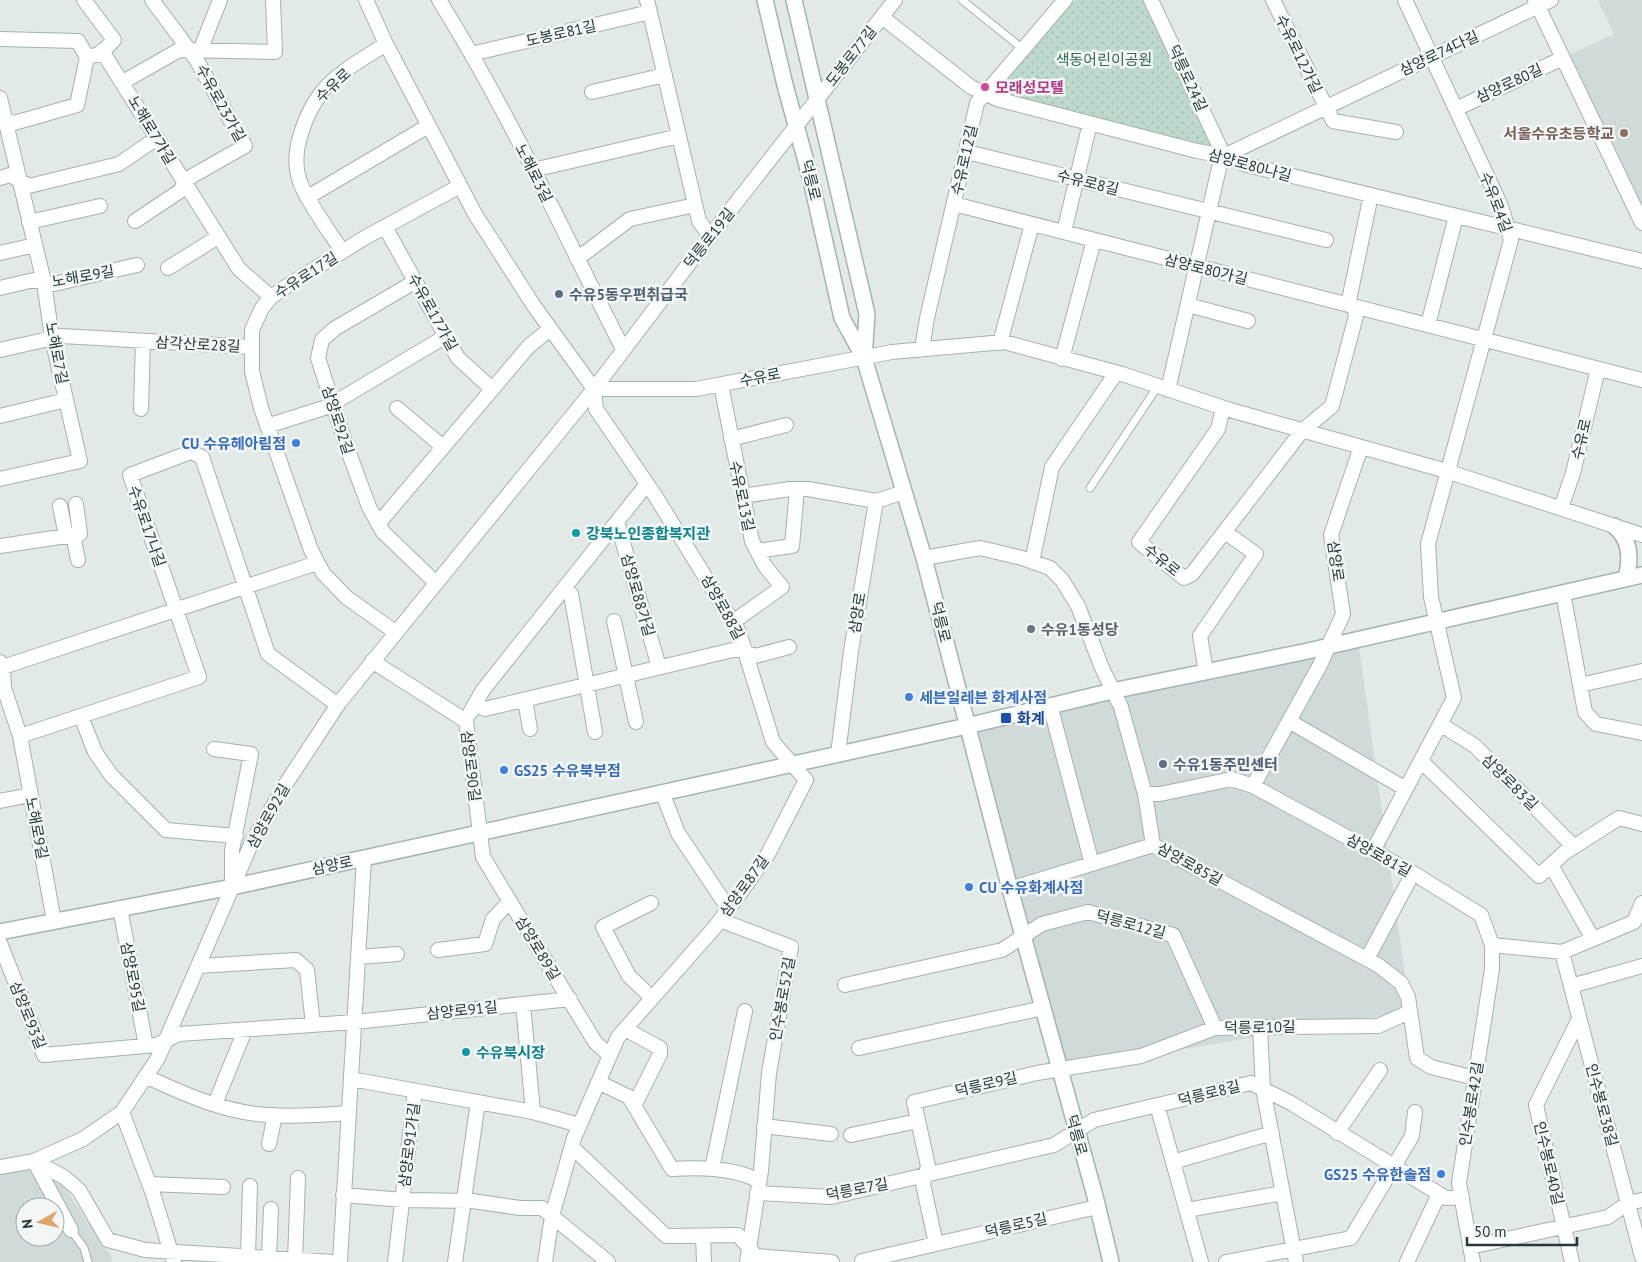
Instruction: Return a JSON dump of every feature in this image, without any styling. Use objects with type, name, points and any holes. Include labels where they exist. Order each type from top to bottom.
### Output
[{"type":"main road","name":"덕릉로","points":[[764,0],[797,126],[842,318],[864,358],[924,558],[1110,1262]]},
{"type":"main road","name":"덕릉로","points":[[794,0],[868,314],[864,358]]},
{"type":"main road","points":[[1614,526],[1621,531],[1628,548],[1629,567],[1626,578]]},
{"type":"main road","name":"삼양로","points":[[0,932],[232,887],[968,726],[1112,691],[1438,622],[1642,575]]},
{"type":"street","points":[[84,0],[114,40],[102,51],[87,57]]},
{"type":"street","name":"수유로23가길","points":[[135,221],[180,191],[184,183],[245,146],[195,51],[152,0]]},
{"type":"street","points":[[124,82],[178,50],[275,52],[273,0]]},
{"type":"street","points":[[366,0],[386,44],[475,214],[550,329],[594,389]]},
{"type":"street","name":"도봉로77길","points":[[808,112],[895,0]]},
{"type":"street","name":"수유로12길","points":[[922,349],[927,318],[977,103],[1064,0]]},
{"type":"street","name":"덕릉로24길","points":[[1151,0],[1224,156]]},
{"type":"street","name":"수유로12가길","points":[[1272,0],[1326,107]]},
{"type":"street","name":"수유로4길","points":[[1405,0],[1501,206],[1511,240],[1448,472]]},
{"type":"street","name":"삼양로74다길","points":[[1224,156],[1432,56],[1536,3],[1551,0]]},
{"type":"street","points":[[195,51],[219,1]]},
{"type":"street","name":"노해로3길","points":[[443,1],[534,170],[623,349]]},
{"type":"street","points":[[1536,3],[1642,224]]},
{"type":"street","name":"도봉로81길","points":[[471,54],[649,6],[698,221],[710,236]]},
{"type":"street","name":"삼양로80나길","points":[[882,17],[984,95],[1090,124],[1224,156],[1247,165],[1642,261]]},
{"type":"street","points":[[0,39],[78,41],[87,57],[77,106],[14,122],[3,120]]},
{"type":"street","name":"수유로","points":[[342,251],[308,197],[297,171],[296,148],[306,116],[318,95],[340,74],[386,44]]},
{"type":"street","name":"노해로7가길","points":[[102,51],[124,82],[238,269],[271,297]]},
{"type":"street","name":"삼양로80길","points":[[1456,109],[1563,58]]},
{"type":"street","points":[[592,92],[665,75]]},
{"type":"street","name":"노해로7길","points":[[0,98],[3,120],[44,282],[52,338],[80,462],[0,479]]},
{"type":"street","points":[[1326,107],[1333,121],[1396,132]]},
{"type":"street","name":"덕릉로19길","points":[[594,389],[710,236],[808,112]]},
{"type":"street","points":[[1064,232],[1090,124]]},
{"type":"street","points":[[308,197],[428,126]]},
{"type":"street","points":[[534,170],[679,136]]},
{"type":"street","points":[[0,178],[10,176],[29,186],[119,164],[157,138]]},
{"type":"street","name":"수유로8길","points":[[966,152],[1326,240]]},
{"type":"street","points":[[1163,388],[1188,305],[1219,168],[1224,156]]},
{"type":"street","name":"수유로17길","points":[[395,632],[346,597],[323,573],[317,563],[267,426],[252,371],[252,330],[262,308],[271,297],[342,251],[460,186]]},
{"type":"street","points":[[1351,306],[1371,195]]},
{"type":"street","name":"삼양로80가길","points":[[954,204],[1642,380]]},
{"type":"street","points":[[30,222],[100,206]]},
{"type":"street","points":[[577,259],[630,220],[695,206]]},
{"type":"street","points":[[1428,325],[1456,216]]},
{"type":"street","points":[[1000,342],[1032,224]]},
{"type":"street","name":"수유로17가길","points":[[385,226],[458,358],[492,389]]},
{"type":"street","points":[[168,268],[218,238]]},
{"type":"street","points":[[1062,359],[1094,240]]},
{"type":"street","points":[[0,253],[35,245]]},
{"type":"street","name":"노해로9길","points":[[0,288],[34,280],[54,284],[137,265]]},
{"type":"street","name":"삼양로92길","points":[[416,282],[334,329],[322,340],[318,358],[369,507],[383,532],[435,582]]},
{"type":"street","points":[[1188,305],[1248,321]]},
{"type":"street","name":"수유로","points":[[1223,408],[1218,429],[1139,542],[1184,578],[1192,574],[1302,431],[1332,406],[1356,316],[1351,306]]},
{"type":"street","points":[[378,524],[529,346],[550,329]]},
{"type":"street","name":"삼각산로28길","points":[[0,350],[62,336],[252,348]]},
{"type":"street","points":[[267,426],[333,403],[446,336]]},
{"type":"street","name":"삼각산로28길","points":[[141,409],[143,341]]},
{"type":"street","name":"수유로","points":[[594,389],[696,389],[922,349],[1000,342],[1116,373],[1223,408],[1448,472],[1642,535]]},
{"type":"street","name":"수유로","points":[[1561,508],[1573,473],[1598,369]]},
{"type":"street","points":[[1032,562],[1052,467],[1116,373]]},
{"type":"street","name":"수유로13길","points":[[721,385],[752,541],[765,566],[782,587],[733,622]]},
{"type":"street","name":"삼양로92길","points":[[232,887],[252,842],[286,782],[338,705],[435,582],[594,389]]},
{"type":"street","name":"삼양로88길","points":[[594,389],[596,409],[647,484],[733,622],[746,652],[773,742],[791,764]]},
{"type":"street","points":[[0,416],[66,400]]},
{"type":"street","points":[[397,408],[443,447]]},
{"type":"street","points":[[731,439],[786,424]]},
{"type":"street","name":"삼양로","points":[[1252,786],[1320,665],[1344,614],[1331,535],[1361,447]]},
{"type":"street","name":"수유로17나길","points":[[81,716],[199,677],[130,475],[191,452],[202,457],[246,588]]},
{"type":"street","points":[[1373,851],[1454,698],[1431,597],[1428,544],[1438,500],[1448,472]]},
{"type":"street","points":[[466,721],[483,690],[647,484]]},
{"type":"street","points":[[742,496],[797,489],[876,501],[904,492]]},
{"type":"street","name":"수유로13길","points":[[757,551],[792,546],[797,489]]},
{"type":"street","name":"삼양로","points":[[838,754],[851,651],[876,501]]},
{"type":"street","points":[[0,546],[80,534],[76,504]]},
{"type":"street","points":[[60,506],[78,560]]},
{"type":"street","name":"삼양로88가길","points":[[617,522],[659,667]]},
{"type":"street","points":[[1206,672],[1200,636],[1256,554],[1225,532]]},
{"type":"street","points":[[924,558],[980,548],[1050,568],[1062,580],[1078,606],[1112,691]]},
{"type":"street","points":[[2,664],[246,588],[317,563]]},
{"type":"street","points":[[246,588],[268,654],[338,705]]},
{"type":"street","points":[[564,589],[571,594],[595,732]]},
{"type":"street","points":[[1563,593],[1585,712],[1596,724],[1642,732]]},
{"type":"street","name":"삼양로88가길","points":[[614,621],[636,722]]},
{"type":"street","points":[[474,705],[485,709],[737,649],[755,656],[790,648]]},
{"type":"street","name":"삼양로90길","points":[[372,661],[466,721],[479,832]]},
{"type":"street","name":"노해로9길","points":[[2,664],[2,689],[20,736],[54,921]]},
{"type":"street","points":[[1580,685],[1642,671]]},
{"type":"street","name":"삼양로85길","points":[[1112,691],[1121,707],[1145,794],[1153,845],[1367,959],[1401,983],[1408,997],[1417,1058],[1431,1067],[1475,1078]]},
{"type":"street","points":[[524,700],[530,729]]},
{"type":"street","points":[[1050,705],[1092,864]]},
{"type":"street","points":[[20,736],[81,716]]},
{"type":"street","name":"삼양로92길","points":[[81,716],[95,752],[111,775],[166,830],[236,836]]},
{"type":"street","points":[[1289,721],[1406,789]]},
{"type":"street","name":"삼양로83길","points":[[1440,724],[1475,746],[1574,847]]},
{"type":"street","name":"삼양로92길","points":[[214,749],[251,754],[232,850],[232,887]]},
{"type":"street","points":[[1420,761],[1539,876],[1574,847],[1619,818],[1642,824]]},
{"type":"street","name":"삼양로87길","points":[[545,1262],[552,1216],[572,1148],[618,1037],[724,914],[768,854],[806,780],[791,764]]},
{"type":"street","name":"삼양로81길","points":[[1145,794],[1160,794],[1232,780],[1252,786],[1413,873],[1482,915],[1492,945]]},
{"type":"street","points":[[662,792],[678,833],[724,914]]},
{"type":"street","points":[[0,801],[30,795]]},
{"type":"street","name":"삼양로89길","points":[[479,832],[483,857],[595,1042],[610,1056]]},
{"type":"street","points":[[1010,889],[1153,845]]},
{"type":"street","points":[[340,1262],[364,858]]},
{"type":"street","points":[[1551,865],[1593,939]]},
{"type":"street","points":[[1367,959],[1413,873]]},
{"type":"street","points":[[0,1167],[34,1161],[83,1138],[122,1112],[146,1077],[166,1039],[232,887]]},
{"type":"street","points":[[438,950],[485,944],[493,919],[510,901]]},
{"type":"street","points":[[651,903],[603,927],[628,976],[652,998]]},
{"type":"street","points":[[1492,945],[1562,952],[1634,922],[1642,903]]},
{"type":"street","name":"삼양로95길","points":[[120,908],[146,1046]]},
{"type":"street","name":"덕릉로12길","points":[[1023,937],[1042,924],[1088,912],[1173,935],[1215,1028]]},
{"type":"street","name":"인수봉로52길","points":[[724,914],[791,947],[769,1073],[758,1187],[747,1262]]},
{"type":"street","points":[[845,986],[1002,950],[1023,937]]},
{"type":"street","name":"삼양로93길","points":[[0,943],[44,1055],[146,1046],[156,1044],[179,1034],[355,1022]]},
{"type":"street","name":"인수봉로42길","points":[[1473,1262],[1459,1183],[1492,969],[1492,945]]},
{"type":"street","name":"인수봉로38길","points":[[1562,952],[1642,1257]]},
{"type":"street","points":[[358,957],[397,954]]},
{"type":"street","points":[[198,966],[296,960],[307,970],[313,1025]]},
{"type":"street","points":[[1571,986],[1642,966]]},
{"type":"street","name":"삼양로91길","points":[[355,1022],[570,999]]},
{"type":"street","points":[[523,1004],[532,1112]]},
{"type":"street","points":[[859,1048],[1043,1008]]},
{"type":"street","points":[[712,1169],[745,1011]]},
{"type":"street","name":"덕릉로10길","points":[[1059,1069],[1142,1056],[1215,1028],[1378,1026],[1405,1014]]},
{"type":"street","name":"인수봉로40길","points":[[1572,1262],[1536,1105],[1579,1019]]},
{"type":"street","points":[[1260,1027],[1263,1089],[1295,1256]]},
{"type":"street","points":[[625,1029],[660,1048],[660,1054],[634,1106]]},
{"type":"street","points":[[215,1104],[244,1030]]},
{"type":"street","name":"덕릉로9길","points":[[918,1120],[914,1102],[1037,1072],[1059,1069]]},
{"type":"street","points":[[1337,1133],[1380,1070]]},
{"type":"street","points":[[146,1077],[179,1092],[215,1104],[275,1116],[349,1113]]},
{"type":"street","name":"삼양로91가길","points":[[351,1079],[532,1112],[580,1126]]},
{"type":"street","points":[[598,1082],[629,1097],[672,1169],[699,1167],[750,1176],[758,1187]]},
{"type":"street","name":"덕릉로8길","points":[[1076,1131],[1094,1120],[1250,1083],[1446,1198],[1462,1197]]},
{"type":"street","name":"삼양로91가길","points":[[395,1262],[415,1091]]},
{"type":"street","points":[[455,1262],[478,1102]]},
{"type":"street","name":"덕릉로8길","points":[[1157,1105],[1201,1262]]},
{"type":"street","points":[[122,1112],[149,1184],[172,1257]]},
{"type":"street","points":[[1226,1262],[1295,1256],[1351,1238],[1392,1166],[1412,1136],[1414,1112]]},
{"type":"street","points":[[269,1144],[275,1116]]},
{"type":"street","points":[[851,1135],[918,1120],[928,1166],[923,1184],[936,1244]]},
{"type":"street","points":[[764,1126],[831,1134]]},
{"type":"street","name":"덕릉로7길","points":[[758,1187],[831,1197],[1054,1145],[1076,1131]]},
{"type":"street","points":[[1173,1162],[1272,1133]]},
{"type":"street","points":[[572,1148],[666,1236],[738,1235],[756,1256],[832,1262]]},
{"type":"street","points":[[34,1161],[71,1230]]},
{"type":"street","points":[[34,1161],[64,1177],[78,1190],[108,1240],[172,1257],[248,1256],[334,1262]]},
{"type":"street","points":[[295,1260],[298,1178]]},
{"type":"street","points":[[149,1184],[223,1187]]},
{"type":"street","points":[[248,1256],[250,1186]]},
{"type":"street","points":[[1187,1210],[1283,1193]]},
{"type":"street","points":[[1407,1262],[1439,1194]]},
{"type":"street","points":[[343,1195],[403,1200],[463,1201],[542,1208],[608,1262]]},
{"type":"street","points":[[1470,1247],[1608,1217],[1628,1203],[1642,1200]]},
{"type":"street","name":"덕릉로5길","points":[[862,1261],[1097,1207]]},
{"type":"street","points":[[269,1258],[272,1209]]},
{"type":"street","points":[[703,1236],[704,1262]]},
{"type":"lane","points":[[962,0],[1023,49]]},
{"type":"lane","points":[[1090,488],[1163,388]]},
{"type":"lane","points":[[71,1230],[84,1248],[88,1262]]},
{"type":"shaded area","name":"서울수유초등학교","points":[[1598,0],[1642,0],[1642,210],[1569,55],[1614,34]]},
{"type":"shaded area","points":[[1358,640],[1410,1011],[1064,1069],[979,732]]},
{"type":"shaded area","points":[[27,1170],[60,1181],[111,1256],[112,1262],[0,1262],[0,1172]]},
{"type":"green space","name":"색동어린이공원","points":[[1075,0],[1142,0],[1213,147],[994,92]]},
{"type":"place","name":"모래성모텔","points":[[985,87]]},
{"type":"place","name":"서울수유초등학교","points":[[1624,133]]},
{"type":"place","name":"수유5동우편취급국","points":[[559,294]]},
{"type":"place","name":"CU 수유헤아림점","points":[[296,443]]},
{"type":"place","name":"강북노인종합복지관","points":[[576,533]]},
{"type":"place","name":"수유1동성당","points":[[1031,629]]},
{"type":"place","name":"세븐일레븐 화계사점","points":[[909,697]]},
{"type":"place","name":"화계","points":[[1006,718]]},
{"type":"place","name":"수유1동주민센터","points":[[1163,764]]},
{"type":"place","name":"GS25 수유북부점","points":[[504,770]]},
{"type":"place","name":"CU 수유화계사점","points":[[969,887]]},
{"type":"place","name":"수유북시장","points":[[466,1052]]},
{"type":"place","name":"GS25 수유한솔점","points":[[1441,1174]]}]
